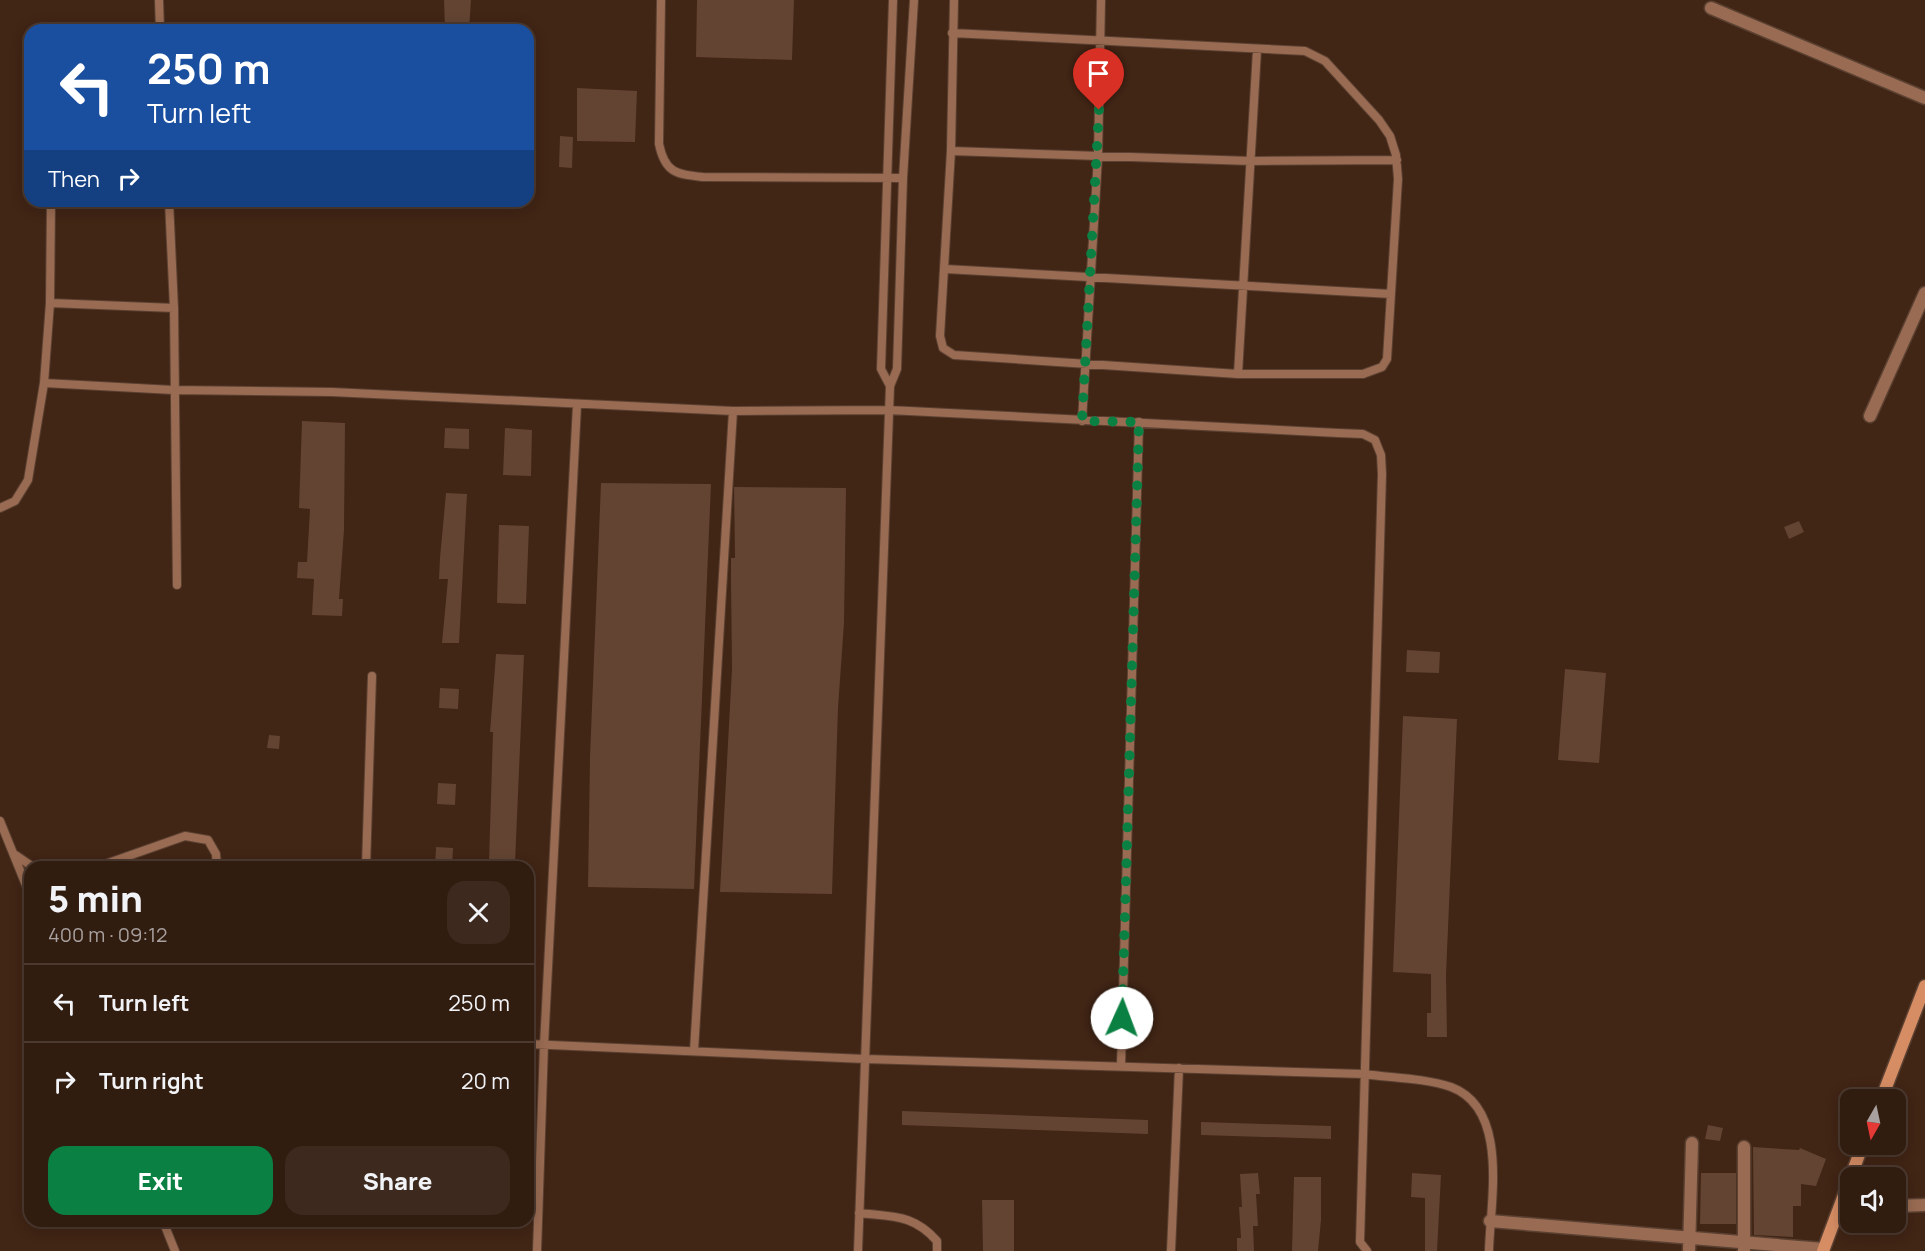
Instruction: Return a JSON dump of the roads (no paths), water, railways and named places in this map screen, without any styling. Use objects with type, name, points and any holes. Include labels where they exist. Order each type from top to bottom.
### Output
[{"type":"main road","points":[[1885,1089],[1925,986]]},
{"type":"main road","points":[[1823,1250],[1840,1218]]},
{"type":"street","points":[[1711,8],[1925,98]]},
{"type":"street","points":[[1870,416],[1925,293]]},
{"type":"street","points":[[1689,1251],[1692,1143]]},
{"type":"street","points":[[1744,1147],[1744,1247]]},
{"type":"street","points":[[1906,1206],[1925,1205]]},
{"type":"street","points":[[1490,1221],[1689,1237],[1744,1247],[1823,1250]]},
{"type":"lane","points":[[159,0],[160,24]]},
{"type":"lane","points":[[661,0],[659,144],[663,162],[673,171],[703,177],[903,178]]},
{"type":"lane","points":[[890,386],[881,369],[893,0]]},
{"type":"lane","points":[[858,1251],[890,386],[897,369],[903,178],[914,0]]},
{"type":"lane","points":[[952,33],[1305,51],[1325,61],[1379,120],[1390,136],[1396,160],[1387,359],[1382,367],[1374,372],[1238,374],[948,353],[943,348],[940,336],[951,151],[952,33],[954,0]]},
{"type":"lane","points":[[1082,421],[1098,157],[1101,0]]},
{"type":"lane","points":[[1238,374],[1257,50]]},
{"type":"lane","points":[[951,151],[1251,161],[1396,160]]},
{"type":"lane","points":[[0,508],[15,501],[28,480],[44,383],[50,303],[51,207]]},
{"type":"lane","points":[[169,207],[174,308],[173,390],[177,585]]},
{"type":"lane","points":[[945,269],[1391,294]]},
{"type":"lane","points":[[50,303],[174,308]]},
{"type":"lane","points":[[44,383],[173,390],[332,392],[733,411],[889,410],[1363,434],[1375,440],[1381,455],[1360,1242],[1367,1251]]},
{"type":"lane","points":[[537,1251],[544,1045],[577,405]]},
{"type":"lane","points":[[694,1051],[733,411]]},
{"type":"lane","points":[[1121,1066],[1139,422]]},
{"type":"lane","points":[[366,861],[372,676]]},
{"type":"lane","points":[[0,821],[24,880]]},
{"type":"lane","points":[[114,861],[186,836],[208,840],[216,854],[217,861]]},
{"type":"lane","points":[[13,853],[24,861]]},
{"type":"lane","points":[[534,1044],[865,1059],[1364,1074],[1453,1088],[1472,1102],[1484,1117],[1491,1144],[1493,1176],[1489,1251]]},
{"type":"lane","points":[[1171,1251],[1179,1068]]},
{"type":"lane","points":[[859,1213],[905,1219],[924,1226],[937,1241],[937,1251]]},
{"type":"lane","points":[[165,1227],[175,1251]]}]
